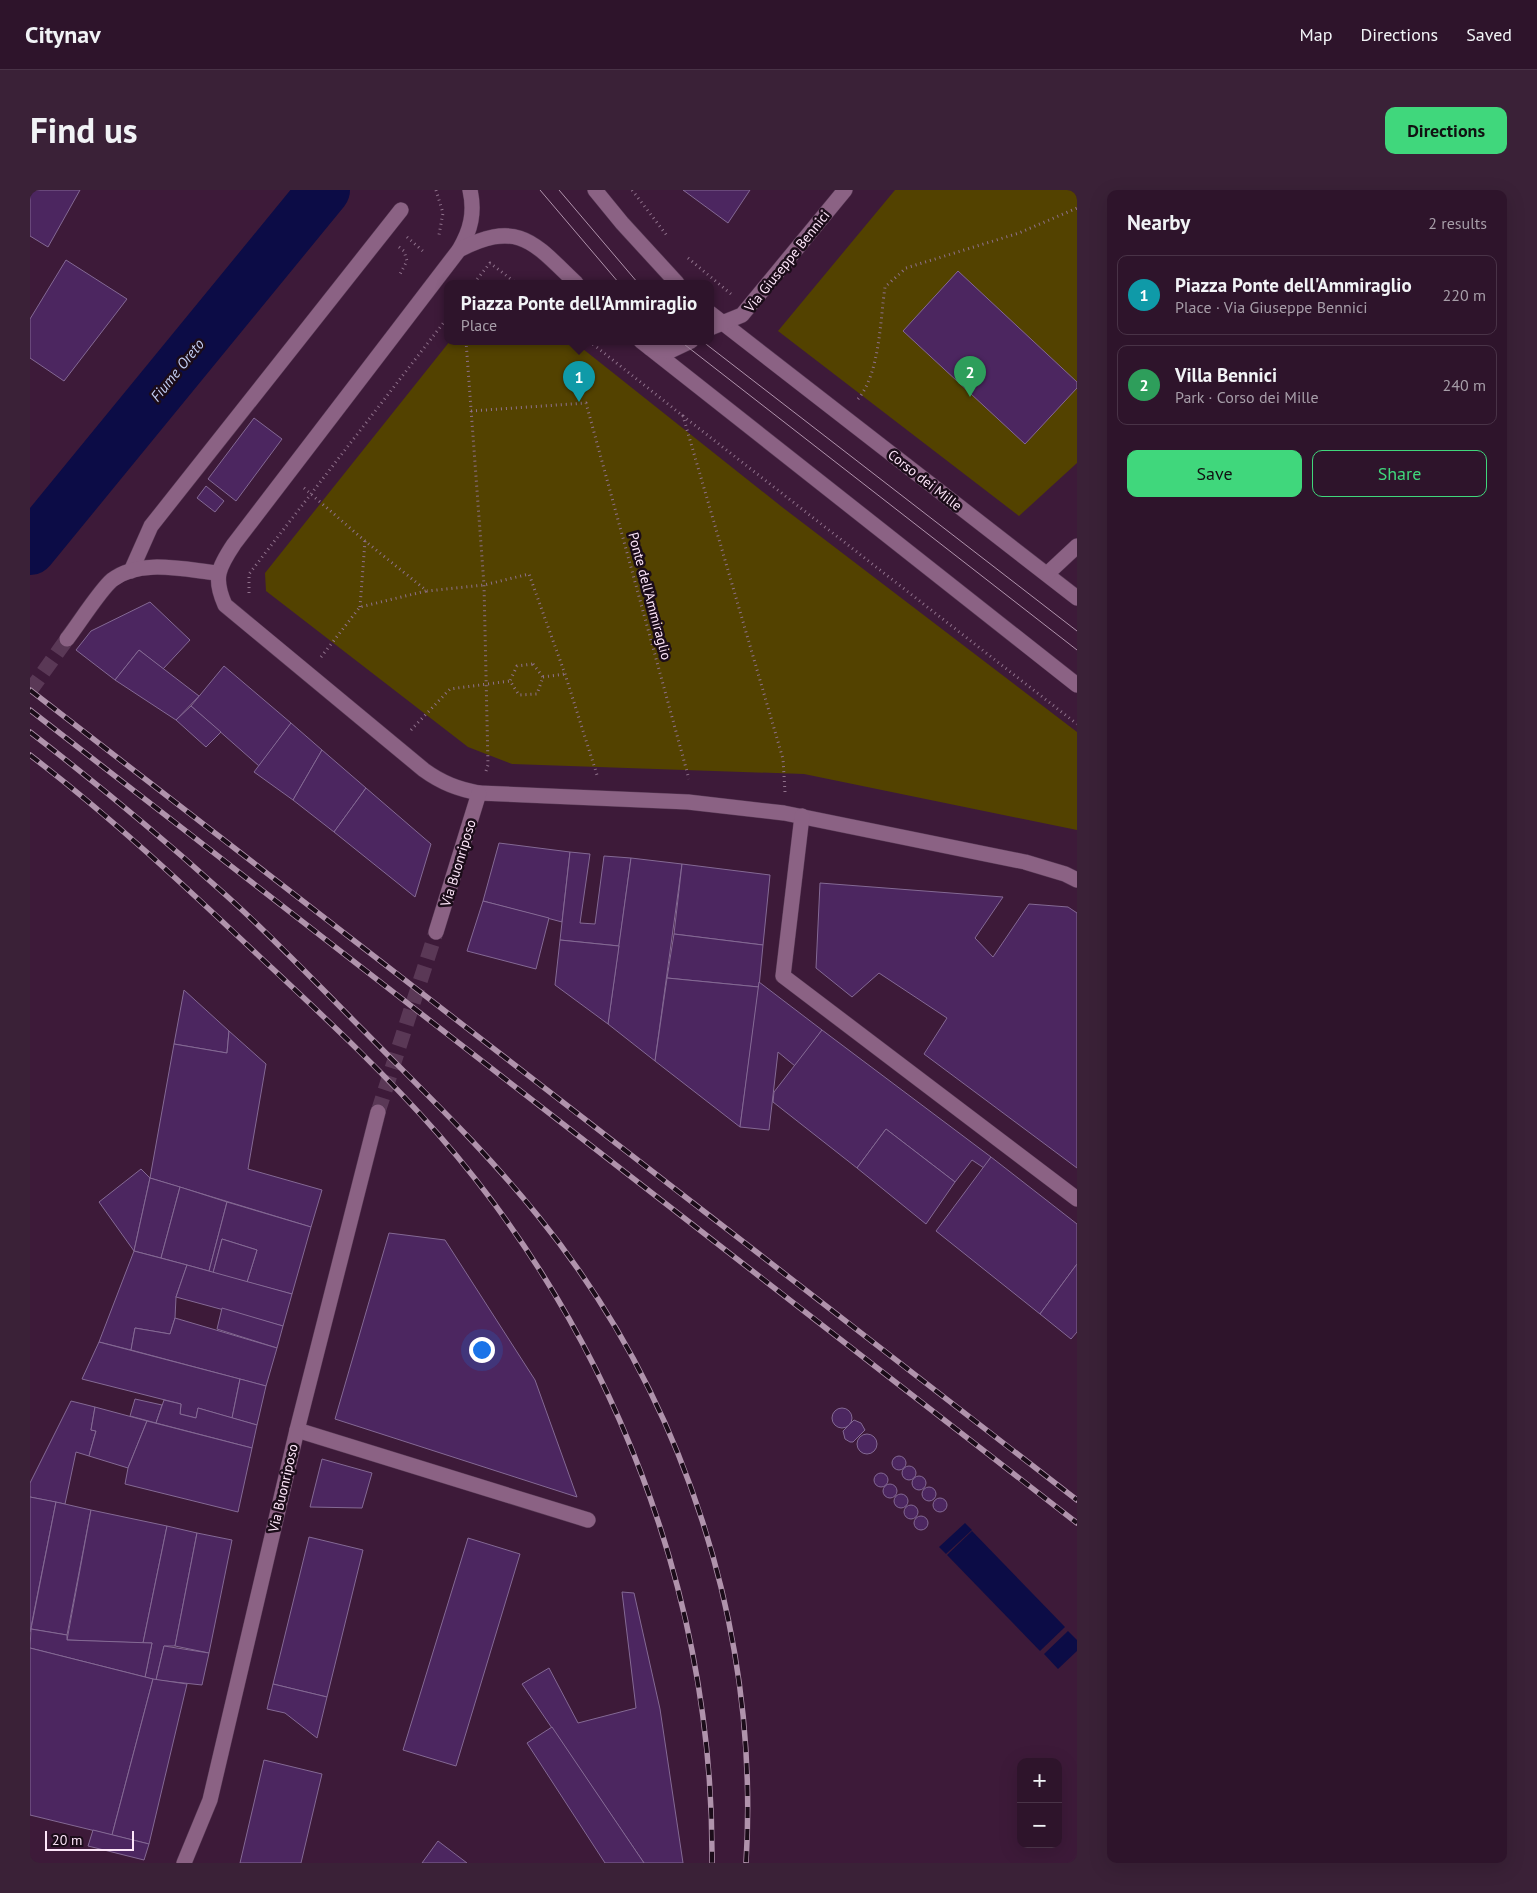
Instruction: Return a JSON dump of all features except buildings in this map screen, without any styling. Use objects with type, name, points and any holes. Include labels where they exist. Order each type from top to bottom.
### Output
[{"type":"street","points":[[470,190],[473,205],[472,222],[460,250],[234,544],[218,573],[218,590],[225,605],[396,748],[439,781],[456,788],[479,793],[688,802],[802,816],[1025,862],[1071,877]]},
{"type":"street","points":[[595,190],[622,223],[674,280]]},
{"type":"street","name":"Via Giuseppe Bennici","points":[[716,326],[742,315],[749,308],[845,190]]},
{"type":"street","points":[[131,571],[151,526],[401,210]]},
{"type":"street","points":[[460,250],[489,236],[506,235],[523,238],[538,248],[573,280]]},
{"type":"street","name":"Corso dei Mille","points":[[716,326],[772,362],[1077,598]]},
{"type":"street","points":[[646,345],[1077,685]]},
{"type":"street","points":[[649,345],[670,351],[683,345]]},
{"type":"street","points":[[1047,574],[1077,546]]},
{"type":"street","points":[[67,639],[112,580],[131,571],[158,567],[218,573]]},
{"type":"street","name":"Via Buonriposo","points":[[436,932],[479,793]]},
{"type":"street","points":[[802,816],[783,976],[1077,1199]]},
{"type":"street","name":"Via Buonriposo","points":[[184,1863],[210,1800],[296,1430],[378,1112]]},
{"type":"street","points":[[296,1430],[588,1520]]},
{"type":"path","points":[[632,190],[671,240]]},
{"type":"path","points":[[843,417],[866,390],[878,348],[885,287],[906,268],[1019,233],[1077,208]]},
{"type":"path","points":[[682,253],[711,280]]},
{"type":"path","points":[[476,280],[490,263],[512,280]]},
{"type":"path","points":[[714,282],[749,308]]},
{"type":"path","points":[[250,597],[248,592],[248,574],[444,322]]},
{"type":"path","points":[[466,345],[484,585],[488,765],[485,774]]},
{"type":"path","points":[[594,345],[1077,724]]},
{"type":"path","name":"Ponte dell'Ammiraglio","points":[[472,411],[586,403],[687,771],[689,782],[680,782]]},
{"type":"path","points":[[683,416],[783,759],[785,790],[775,790]]},
{"type":"path","points":[[289,474],[365,541],[427,591]]},
{"type":"path","points":[[308,674],[360,607],[365,541]]},
{"type":"path","points":[[360,607],[427,591],[484,585],[529,574],[565,674],[604,798]]},
{"type":"path","points":[[314,651],[329,663]]},
{"type":"path","points":[[510,681],[517,666],[533,664],[544,677]]},
{"type":"path","points":[[544,677],[565,674]]},
{"type":"path","points":[[510,681],[520,695],[537,694],[544,677]]},
{"type":"path","points":[[396,748],[450,689],[510,681]]},
{"type":"path","points":[[405,723],[419,735]]},
{"type":"path","points":[[477,773],[494,775]]},
{"type":"shaded area","points":[[895,190],[1077,190],[1077,463],[1019,516],[778,331]]},
{"type":"shaded area","points":[[447,345],[578,345],[782,507],[1077,732],[1077,830],[804,774],[512,764],[468,747],[266,591],[265,573]]},
{"type":"shaded area","points":[[965,1523],[972,1530],[946,1554],[939,1547]]},
{"type":"shaded area","points":[[972,1531],[1065,1627],[1040,1651],[947,1555]]},
{"type":"shaded area","points":[[1068,1631],[1077,1640],[1077,1651],[1058,1669],[1044,1654]]},
{"type":"waterway","name":"Fiume Oreto","points":[[30,549],[324,190]]},
{"type":"tunnel","points":[[30,691],[67,639]]},
{"type":"tunnel","points":[[378,1112],[436,932]]},
{"type":"tram line","points":[[540,190],[616,280]]},
{"type":"tram line","points":[[559,190],[635,280]]},
{"type":"tram line","points":[[685,345],[1077,650]]},
{"type":"tram line","points":[[707,345],[1077,631]]},
{"type":"railway","points":[[30,690],[1077,1500]]},
{"type":"railway","points":[[30,710],[1077,1523]]},
{"type":"railway","points":[[30,732],[103,789],[150,829],[275,941],[432,1099],[497,1168],[538,1216],[589,1286],[634,1360],[672,1439],[702,1520],[725,1604],[740,1689],[747,1776],[746,1863]]},
{"type":"railway","points":[[30,755],[90,803],[176,879],[374,1065],[438,1134],[500,1212],[555,1295],[602,1382],[641,1474],[672,1568],[695,1665],[708,1764],[712,1863]]},
{"type":"place","name":"Villa Bennici","points":[[970,397]]},
{"type":"place","name":"Piazza Ponte dell'Ammiraglio","points":[[579,402]]}]
